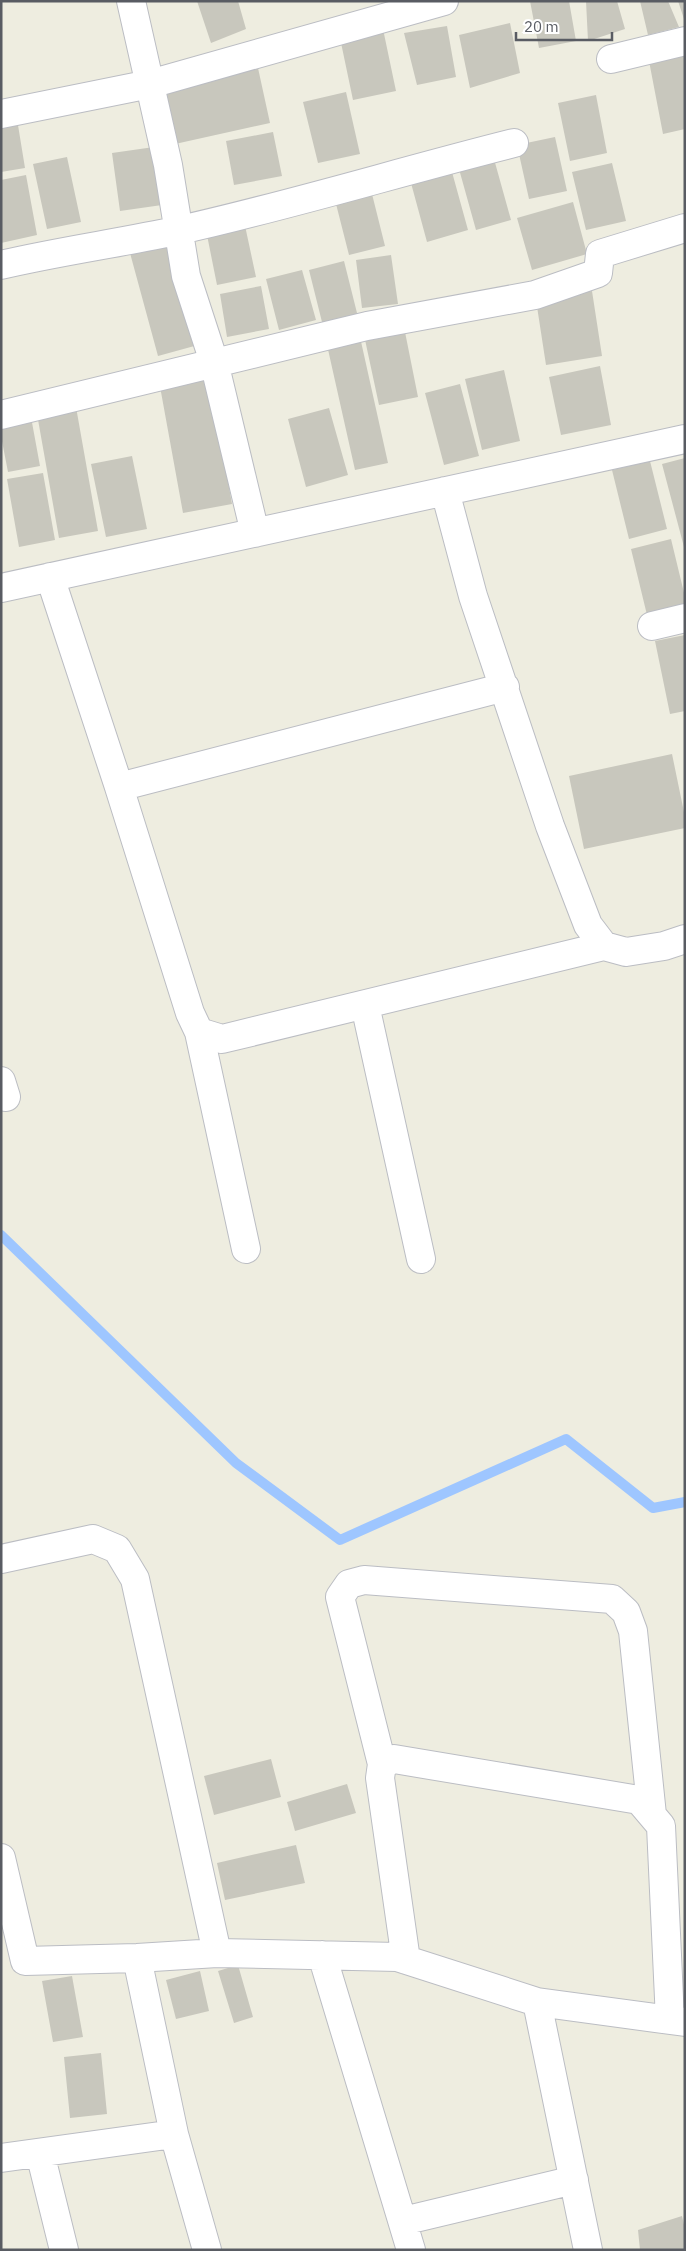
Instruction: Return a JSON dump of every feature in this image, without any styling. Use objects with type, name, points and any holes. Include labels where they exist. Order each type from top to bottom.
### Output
[{"type":"street","points":[[131,1],[168,165],[186,276],[214,362],[255,533]]},
{"type":"street","points":[[1,114],[150,84],[444,1]]},
{"type":"street","points":[[611,59],[685,41]]},
{"type":"street","points":[[1,265],[179,230],[297,202],[416,168],[514,143]]},
{"type":"street","points":[[1,415],[367,326],[535,294],[598,273],[600,254],[685,228]]},
{"type":"street","points":[[1,588],[685,438]]},
{"type":"street","points":[[445,491],[473,596],[550,826],[588,925],[604,946]]},
{"type":"street","points":[[50,577],[190,1013],[199,1032],[246,1249]]},
{"type":"street","points":[[652,626],[685,618]]},
{"type":"street","points":[[119,787],[505,687]]},
{"type":"street","points":[[199,1032],[222,1039],[604,946],[626,952],[664,946],[685,939]]},
{"type":"street","points":[[365,1005],[421,1259]]},
{"type":"street","points":[[1,1559],[93,1539],[117,1549],[135,1579],[217,1953]]},
{"type":"street","points":[[406,1960],[380,1778],[382,1764],[340,1597],[349,1584],[364,1580],[612,1599],[626,1612],[633,1631],[652,1815]]},
{"type":"street","points":[[1,1858],[25,1961],[137,1958],[217,1953],[397,1957],[537,2002],[678,2021],[660,1826],[639,1800],[394,1759],[382,1764]]},
{"type":"street","points":[[322,1955],[411,2250]]},
{"type":"street","points":[[137,1958],[174,2134],[208,2250]]},
{"type":"street","points":[[537,2002],[588,2250]]},
{"type":"street","points":[[1,2158],[174,2134]]},
{"type":"street","points":[[40,2153],[64,2250]]},
{"type":"street","points":[[403,2221],[574,2180]]},
{"type":"building","points":[[197,1],[238,1],[246,29],[211,43]]},
{"type":"building","points":[[530,1],[569,1],[576,41],[539,48]]},
{"type":"building","points":[[586,1],[617,1],[625,29],[588,41]]},
{"type":"building","points":[[640,1],[668,1],[679,27],[648,35]]},
{"type":"building","points":[[678,1],[685,1],[685,19],[684,19]]},
{"type":"building","points":[[510,23],[520,73],[470,88],[459,35]]},
{"type":"building","points":[[447,26],[456,77],[417,85],[404,33]]},
{"type":"building","points":[[383,29],[396,91],[353,100],[340,38]]},
{"type":"building","points":[[685,54],[685,129],[663,134],[649,61]]},
{"type":"building","points":[[258,68],[270,123],[175,144],[163,90]]},
{"type":"building","points":[[346,92],[360,154],[318,163],[303,102]]},
{"type":"building","points":[[596,95],[607,153],[570,161],[558,103]]},
{"type":"building","points":[[17,119],[25,168],[1,172],[1,122]]},
{"type":"building","points":[[273,132],[282,176],[234,185],[226,141]]},
{"type":"building","points":[[555,137],[567,191],[529,199],[517,145]]},
{"type":"building","points":[[154,147],[162,205],[120,211],[112,153]]},
{"type":"building","points":[[67,157],[81,222],[47,229],[33,164]]},
{"type":"building","points":[[494,159],[511,220],[476,230],[459,169]]},
{"type":"building","points":[[612,163],[626,221],[586,230],[572,172]]},
{"type":"building","points":[[452,172],[468,230],[427,242],[411,183]]},
{"type":"building","points":[[26,175],[37,235],[1,243],[1,180]]},
{"type":"building","points":[[371,190],[385,246],[349,255],[335,200]]},
{"type":"building","points":[[573,202],[587,254],[532,270],[517,218]]},
{"type":"building","points":[[244,221],[256,277],[217,285],[206,230]]},
{"type":"building","points":[[170,242],[198,345],[158,356],[130,253]]},
{"type":"building","points":[[391,255],[398,304],[362,308],[356,260]]},
{"type":"building","points":[[344,261],[358,317],[323,326],[309,270]]},
{"type":"building","points":[[302,270],[316,320],[279,330],[266,279]]},
{"type":"building","points":[[261,286],[269,329],[227,337],[220,294]]},
{"type":"building","points":[[592,291],[602,356],[546,365],[536,300]]},
{"type":"building","points":[[404,327],[418,397],[379,405],[364,335]]},
{"type":"building","points":[[360,337],[388,463],[355,470],[327,345]]},
{"type":"building","points":[[600,366],[611,425],[561,435],[549,377]]},
{"type":"building","points":[[504,370],[520,441],[482,450],[465,379]]},
{"type":"building","points":[[209,373],[232,504],[183,513],[159,381]]},
{"type":"building","points":[[460,384],[479,456],[444,465],[425,393]]},
{"type":"building","points":[[76,407],[98,531],[59,538],[37,414]]},
{"type":"building","points":[[329,408],[348,475],[306,487],[288,419]]},
{"type":"building","points":[[31,417],[40,466],[8,472],[1,436],[1,423]]},
{"type":"building","points":[[132,456],[147,529],[106,537],[91,464]]},
{"type":"building","points":[[685,458],[685,547],[684,547],[662,464]]},
{"type":"building","points":[[650,461],[667,529],[629,539],[612,470]]},
{"type":"building","points":[[43,473],[55,540],[19,547],[7,479]]},
{"type":"building","points":[[671,539],[685,597],[685,606],[647,615],[631,549]]},
{"type":"building","points":[[685,635],[685,711],[670,714],[655,641]]},
{"type":"building","points":[[672,754],[685,817],[685,828],[584,849],[569,776]]},
{"type":"building","points":[[271,1759],[281,1797],[214,1815],[204,1776]]},
{"type":"building","points":[[347,1784],[356,1813],[295,1831],[287,1802]]},
{"type":"building","points":[[296,1845],[305,1883],[225,1900],[217,1863]]},
{"type":"building","points":[[238,1965],[253,2017],[234,2023],[218,1971]]},
{"type":"building","points":[[200,1971],[209,2011],[176,2019],[166,1980]]},
{"type":"building","points":[[72,1976],[83,2037],[53,2042],[42,1981]]},
{"type":"building","points":[[101,2053],[107,2114],[70,2118],[64,2057]]},
{"type":"building","points":[[682,2216],[685,2229],[685,2250],[640,2250],[638,2230]]},
{"type":"waterway","points":[[1,1235],[236,1463],[340,1540],[566,1439],[653,1508],[685,1502]]}]
